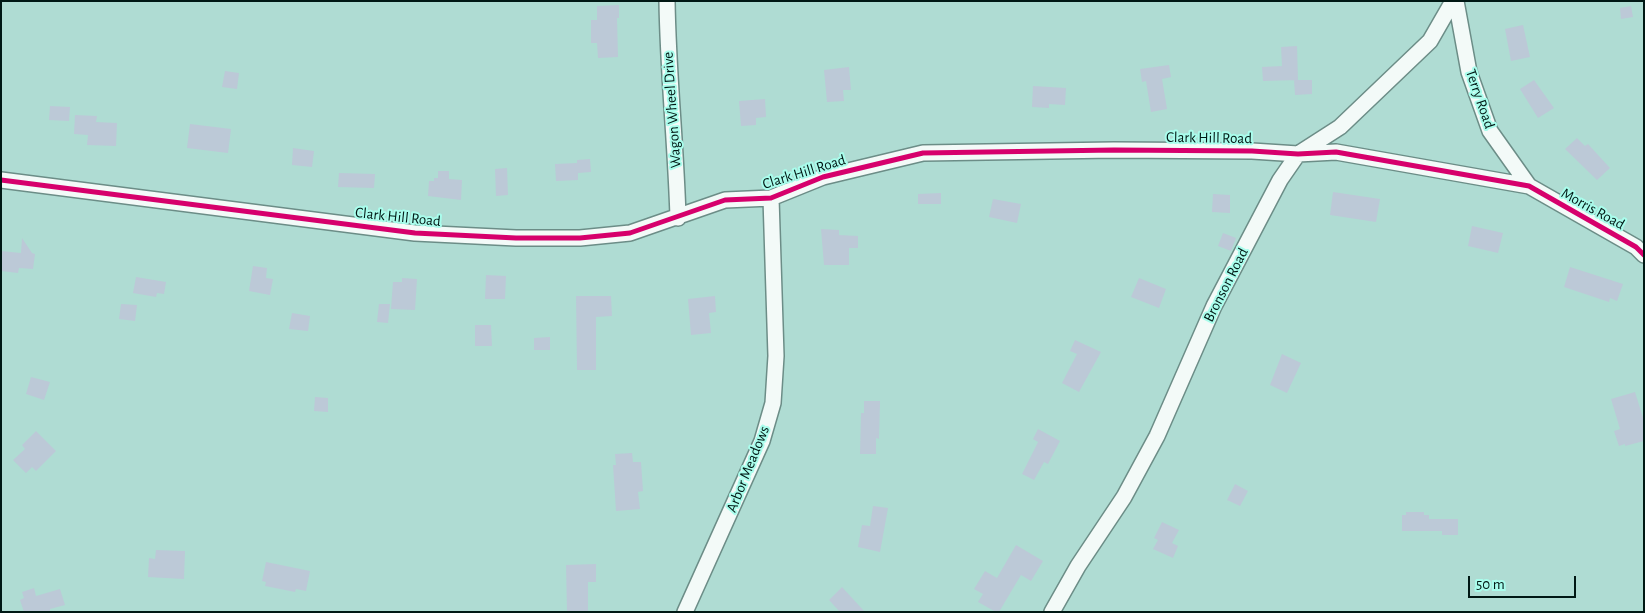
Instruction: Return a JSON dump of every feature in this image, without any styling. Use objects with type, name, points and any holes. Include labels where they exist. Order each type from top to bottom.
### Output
[{"type":"street","name":"Wagon Wheel Drive","points":[[668,1],[668,67],[676,163],[678,218]]},
{"type":"street","name":"Bronson Road","points":[[1052,612],[1078,566],[1124,497],[1157,436],[1214,306],[1280,180],[1298,154],[1340,127],[1430,42],[1454,1]]},
{"type":"street","name":"Terry Road","points":[[1454,1],[1469,72],[1490,131],[1529,186]]},
{"type":"street","name":"Clark Hill Road","points":[[1,180],[416,233],[516,238],[580,238],[630,233],[678,218],[725,200],[771,198],[823,177],[922,152],[1114,150],[1252,151],[1298,154],[1336,152],[1529,186]]},
{"type":"street","name":"Morris Road","points":[[1529,186],[1636,247],[1644,256]]},
{"type":"street","name":"Arbor Meadows","points":[[685,612],[762,441],[773,403],[776,356],[771,198]]},
{"type":"building","points":[[619,5],[619,18],[617,18],[618,57],[598,58],[597,43],[591,43],[591,20],[597,20],[597,6]]},
{"type":"building","points":[[1631,6],[1633,17],[1621,19],[1620,8]]},
{"type":"building","points":[[1523,25],[1530,57],[1511,61],[1505,29]]},
{"type":"building","points":[[1297,46],[1298,80],[1263,81],[1262,67],[1282,66],[1281,47]]},
{"type":"building","points":[[1169,65],[1171,77],[1162,79],[1167,109],[1151,112],[1146,81],[1142,82],[1140,69]]},
{"type":"building","points":[[849,67],[851,90],[843,90],[844,101],[827,102],[824,70]]},
{"type":"building","points":[[225,71],[239,73],[237,89],[222,87]]},
{"type":"building","points":[[1294,80],[1312,80],[1312,94],[1295,95]]},
{"type":"building","points":[[1534,80],[1554,108],[1538,118],[1520,89]]},
{"type":"building","points":[[1033,86],[1066,88],[1065,105],[1049,104],[1049,108],[1032,107]]},
{"type":"building","points":[[765,99],[766,117],[756,118],[756,125],[741,126],[739,101]]},
{"type":"building","points":[[50,106],[70,107],[69,121],[49,120]]},
{"type":"building","points":[[75,115],[97,116],[96,122],[117,123],[116,146],[87,145],[88,135],[74,134]]},
{"type":"building","points":[[190,124],[231,129],[228,153],[187,148]]},
{"type":"building","points":[[1577,138],[1585,146],[1588,144],[1610,168],[1597,180],[1565,149]]},
{"type":"building","points":[[293,148],[314,151],[312,167],[292,165]]},
{"type":"building","points":[[590,159],[591,172],[578,173],[578,180],[556,181],[555,164],[577,163],[577,160]]},
{"type":"building","points":[[507,168],[508,195],[496,196],[495,169]]},
{"type":"building","points":[[438,171],[449,171],[449,179],[462,180],[461,200],[428,196],[429,181],[434,181],[434,178],[438,178]]},
{"type":"building","points":[[339,173],[375,174],[374,188],[338,187]]},
{"type":"building","points":[[1333,192],[1380,199],[1376,222],[1330,215]]},
{"type":"building","points":[[941,193],[941,204],[918,204],[918,194]]},
{"type":"building","points":[[1213,194],[1230,195],[1230,213],[1212,212]]},
{"type":"building","points":[[993,199],[1021,204],[1017,223],[989,217]]},
{"type":"building","points":[[1472,226],[1503,233],[1498,253],[1468,246]]},
{"type":"building","points":[[821,229],[839,230],[839,235],[858,236],[858,248],[849,248],[849,265],[824,265]]},
{"type":"building","points":[[1223,233],[1236,238],[1231,251],[1218,246]]},
{"type":"building","points":[[22,238],[32,253],[35,254],[33,269],[19,268],[18,273],[1,271],[1,251],[21,253]]},
{"type":"building","points":[[253,266],[267,268],[266,278],[273,279],[270,295],[249,291]]},
{"type":"building","points":[[1570,267],[1623,284],[1617,301],[1610,298],[1609,302],[1564,287]]},
{"type":"building","points":[[486,275],[506,276],[505,299],[485,299]]},
{"type":"building","points":[[136,277],[166,282],[164,294],[157,293],[156,297],[133,293]]},
{"type":"building","points":[[402,278],[417,279],[415,310],[391,309],[393,282],[402,282]]},
{"type":"building","points":[[1139,278],[1166,289],[1159,308],[1131,297]]},
{"type":"building","points":[[576,296],[611,296],[612,316],[596,317],[596,370],[577,370]]},
{"type":"building","points":[[715,296],[716,312],[709,313],[711,333],[691,335],[688,299]]},
{"type":"building","points":[[121,304],[137,305],[135,321],[119,319]]},
{"type":"building","points":[[379,304],[390,304],[388,323],[377,322]]},
{"type":"building","points":[[292,313],[310,316],[308,331],[289,329]]},
{"type":"building","points":[[475,325],[491,325],[492,346],[475,346]]},
{"type":"building","points":[[550,337],[550,350],[534,350],[534,338]]},
{"type":"building","points":[[1075,340],[1101,352],[1079,392],[1062,383],[1077,354],[1070,351]]},
{"type":"building","points":[[1282,354],[1301,363],[1287,393],[1270,385]]},
{"type":"building","points":[[31,377],[50,382],[44,400],[26,394]]},
{"type":"building","points":[[1635,392],[1644,421],[1644,441],[1619,446],[1614,431],[1620,429],[1611,399]]},
{"type":"building","points":[[315,397],[328,398],[328,412],[314,411]]},
{"type":"building","points":[[864,401],[880,401],[879,439],[876,438],[876,454],[860,454],[861,413],[864,413]]},
{"type":"building","points":[[1038,429],[1060,441],[1048,464],[1044,462],[1034,480],[1022,474],[1038,442],[1033,439]]},
{"type":"building","points":[[36,431],[56,451],[36,471],[32,467],[26,473],[13,460],[25,449],[22,445]]},
{"type":"building","points":[[632,453],[633,462],[641,462],[643,491],[638,492],[640,509],[616,511],[613,465],[616,465],[615,454]]},
{"type":"building","points":[[1235,484],[1248,491],[1240,506],[1227,500]]},
{"type":"building","points":[[873,506],[888,508],[880,552],[858,547],[862,525],[870,526]]},
{"type":"building","points":[[1406,512],[1424,512],[1424,515],[1429,515],[1429,519],[1458,519],[1458,535],[1442,535],[1442,531],[1402,531],[1402,515],[1406,515]]},
{"type":"building","points":[[1162,522],[1179,530],[1172,543],[1178,546],[1173,558],[1153,549],[1158,540],[1154,538]]},
{"type":"building","points":[[1016,545],[1043,561],[1031,581],[1021,575],[999,612],[996,612],[978,602],[983,594],[974,589],[985,571],[997,578]]},
{"type":"building","points":[[156,550],[185,551],[184,579],[148,577],[149,558],[155,559]]},
{"type":"building","points":[[266,562],[310,571],[306,591],[296,589],[295,592],[265,586],[266,582],[262,581]]},
{"type":"building","points":[[596,564],[596,582],[588,582],[588,611],[567,612],[566,565]]},
{"type":"building","points":[[842,587],[865,612],[840,612],[829,600]]},
{"type":"building","points":[[34,588],[36,596],[60,589],[65,605],[50,609],[50,612],[24,612],[20,600],[24,598],[22,592]]},
{"type":"cycle path","points":[[1,180],[415,233],[516,238],[580,238],[630,233],[725,200],[771,198],[823,177],[923,153],[1114,150],[1252,151],[1298,154],[1336,152],[1529,186],[1636,247],[1644,255]]}]
